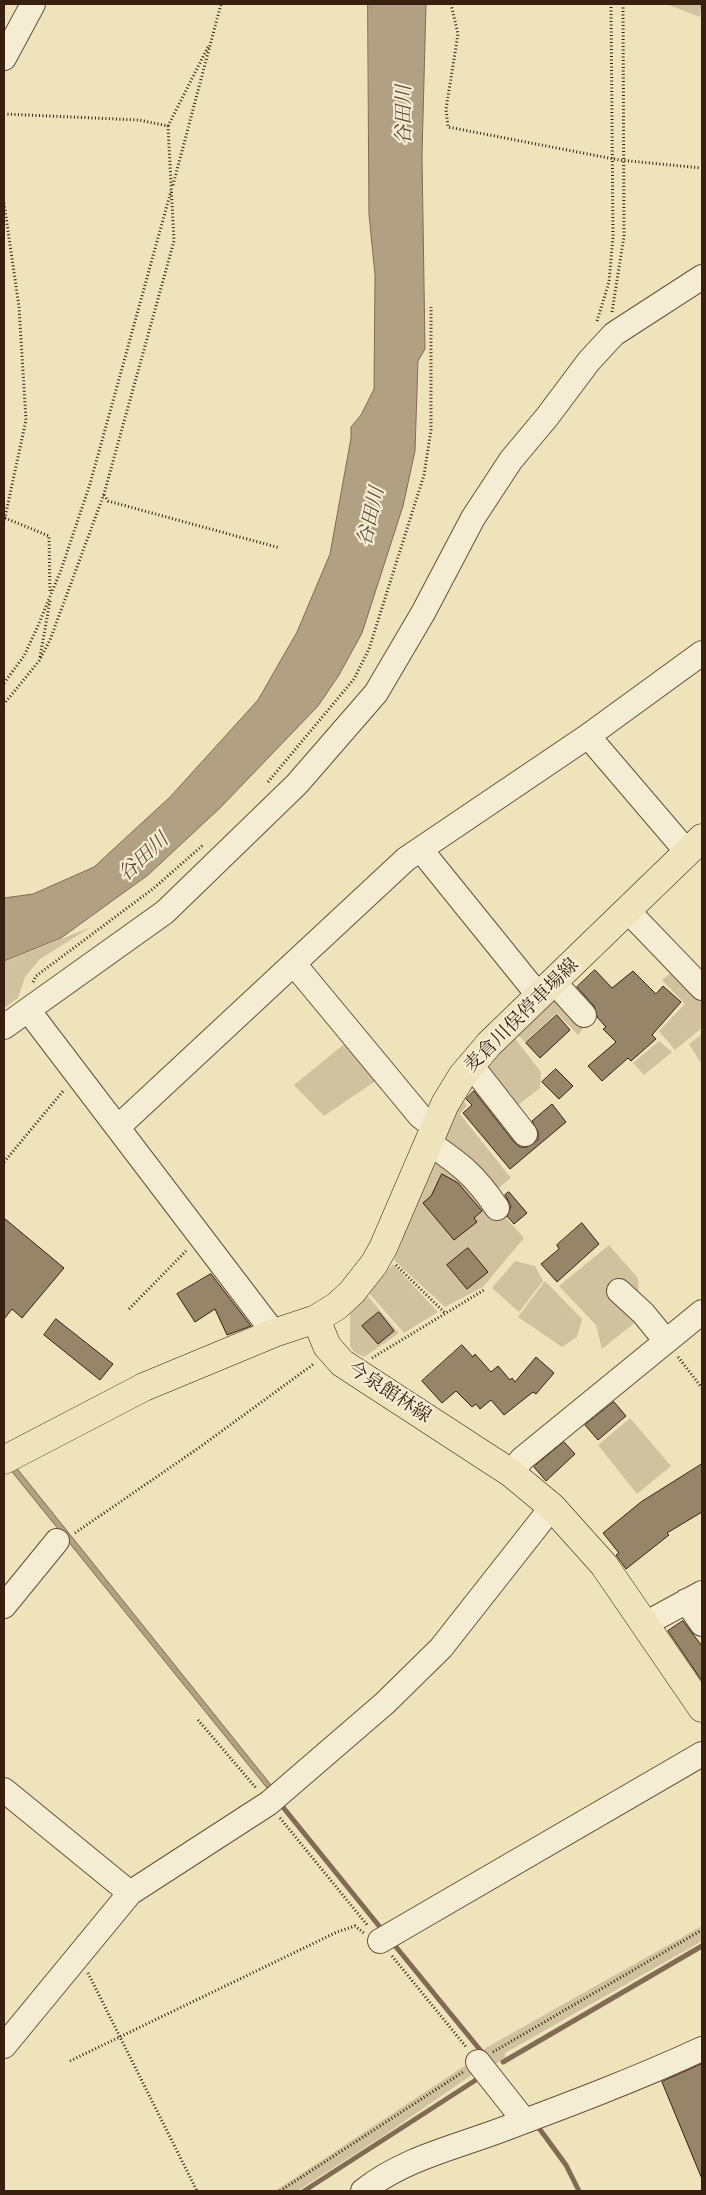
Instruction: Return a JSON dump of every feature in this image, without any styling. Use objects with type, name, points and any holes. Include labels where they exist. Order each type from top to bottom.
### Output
[{"type":"main road","name":"麦倉川俣停車場線","points":[[316,1319],[352,1292],[384,1248],[445,1104],[462,1076],[547,989],[697,846]]},
{"type":"main road","points":[[4,1460],[144,1387],[274,1333],[316,1319]]},
{"type":"main road","name":"今泉館林線","points":[[316,1319],[327,1346],[342,1363],[511,1473],[552,1507],[604,1565],[702,1708]]},
{"type":"street","points":[[4,58],[33,4]]},
{"type":"street","points":[[4,1027],[165,912],[297,784],[376,692],[423,613],[474,518],[511,460],[547,417],[589,361],[605,330],[702,277]]},
{"type":"street","points":[[118,1127],[392,871],[588,736],[702,653]]},
{"type":"street","points":[[588,736],[697,846]]},
{"type":"street","points":[[421,850],[547,989],[584,1015]]},
{"type":"street","points":[[628,912],[702,988]]},
{"type":"street","points":[[294,964],[420,1116],[432,1134],[481,1184],[497,1208]]},
{"type":"street","points":[[28,1010],[274,1333]]},
{"type":"street","points":[[471,1065],[525,1134]]},
{"type":"street","points":[[619,1291],[642,1313],[666,1341]]},
{"type":"street","points":[[511,1473],[522,1459],[702,1312]]},
{"type":"street","points":[[4,2046],[130,1893],[269,1803],[385,1703],[441,1648],[552,1507]]},
{"type":"street","points":[[4,1606],[66,1537]]},
{"type":"street","points":[[645,1624],[694,1597],[702,1624]]},
{"type":"street","points":[[376,1939],[702,1754]]},
{"type":"street","points":[[4,1790],[130,1893]]},
{"type":"street","points":[[362,2191],[403,2166],[522,2122],[702,2050]]},
{"type":"street","points":[[478,2062],[518,2114],[522,2122]]},
{"type":"path","points":[[4,683],[24,656],[50,596],[90,484],[221,4]]},
{"type":"path","points":[[451,4],[458,34],[446,110],[448,127],[613,159],[702,168]]},
{"type":"path","points":[[605,330],[613,236],[611,4]]},
{"type":"path","points":[[605,330],[610,321],[617,291],[624,236],[623,4]]},
{"type":"path","points":[[4,704],[39,661],[50,640],[104,494],[174,241],[168,126],[211,42]]},
{"type":"path","points":[[4,114],[139,120],[168,126]]},
{"type":"path","points":[[4,203],[19,307],[26,420],[4,520],[50,536],[50,596],[39,661]]},
{"type":"path","points":[[267,783],[354,679],[369,649],[424,475],[431,430],[431,307]]},
{"type":"path","points":[[104,494],[108,501],[280,548]]},
{"type":"path","points":[[28,1010],[24,997],[36,976],[154,888],[208,840]]},
{"type":"path","points":[[4,1162],[77,1074]]},
{"type":"path","points":[[129,1309],[200,1236]]},
{"type":"path","points":[[391,1260],[446,1314]]},
{"type":"path","points":[[366,1363],[484,1290]]},
{"type":"path","points":[[666,1341],[702,1388]]},
{"type":"path","points":[[66,1537],[200,1447],[321,1359]]},
{"type":"path","points":[[198,1720],[269,1803]]},
{"type":"path","points":[[70,2061],[337,1932],[355,1926],[376,1939]]},
{"type":"path","points":[[280,2191],[527,2030],[702,1930]]},
{"type":"path","points":[[77,1956],[197,2191]]},
{"type":"shaded area","points":[[666,4],[702,4],[700,17]]},
{"type":"shaded area","points":[[91,927],[40,959],[25,977],[18,998],[4,1008],[4,962]]},
{"type":"shaded area","points":[[673,971],[702,1002],[702,1028],[675,1050],[659,1031],[685,1004],[662,980]]},
{"type":"shaded area","points":[[555,996],[583,1029],[578,1035],[557,1013],[525,1042],[517,1034]]},
{"type":"shaded area","points":[[702,1034],[702,1065],[689,1044]]},
{"type":"shaded area","points":[[513,1036],[541,1072],[540,1088],[513,1109],[480,1069]]},
{"type":"shaded area","points":[[348,1041],[380,1078],[324,1116],[294,1085]]},
{"type":"shaded area","points":[[659,1041],[672,1052],[644,1075],[633,1063]]},
{"type":"shaded area","points":[[471,1081],[478,1084],[463,1098],[467,1106],[460,1114],[511,1178],[496,1190],[440,1138]]},
{"type":"shaded area","points":[[436,1156],[468,1175],[524,1238],[483,1287],[445,1307],[394,1260]]},
{"type":"shaded area","points":[[609,1245],[638,1278],[639,1298],[648,1312],[602,1349],[596,1325],[559,1286]]},
{"type":"shaded area","points":[[515,1261],[535,1266],[543,1281],[519,1312],[492,1288]]},
{"type":"shaded area","points":[[393,1264],[438,1312],[404,1333],[369,1293]]},
{"type":"shaded area","points":[[545,1281],[582,1319],[577,1337],[562,1347],[518,1317]]},
{"type":"shaded area","points":[[366,1294],[399,1333],[364,1357],[354,1352],[350,1346],[350,1313]]},
{"type":"shaded area","points":[[630,1418],[671,1466],[637,1494],[598,1445]]},
{"type":"shaded area","points":[[702,1926],[702,1941],[505,2053],[505,2057],[496,2064],[492,2061],[380,2138],[297,2191],[275,2191],[466,2065],[484,2049]]},
{"type":"water","name":"谷田川","points":[[368,4],[426,4],[422,155],[425,349],[418,361],[415,451],[403,506],[362,633],[339,675],[318,706],[220,808],[148,875],[61,938],[4,961],[4,898],[33,894],[94,867],[170,797],[258,700],[297,632],[330,554],[351,438],[351,427],[361,415],[374,389],[375,275],[369,215]]},
{"type":"water","points":[[15,1466],[271,1785],[267,1788],[9,1468]]},
{"type":"building","points":[[595,970],[612,988],[633,971],[656,994],[663,986],[681,1002],[652,1035],[656,1039],[631,1061],[628,1058],[602,1081],[588,1066],[616,1042],[603,1029],[606,1027],[597,1017],[594,1006],[577,987]]},
{"type":"building","points":[[557,1015],[570,1030],[540,1058],[526,1043]]},
{"type":"building","points":[[556,1069],[573,1086],[559,1099],[542,1082]]},
{"type":"building","points":[[474,1091],[520,1147],[527,1147],[538,1140],[538,1132],[532,1121],[552,1104],[566,1122],[510,1169],[463,1113],[472,1105],[466,1099]]},
{"type":"building","points":[[442,1174],[458,1183],[482,1211],[474,1218],[477,1222],[454,1240],[423,1203],[431,1196]]},
{"type":"building","points":[[509,1192],[527,1213],[514,1224],[507,1216],[511,1206],[505,1195]]},
{"type":"building","points":[[4,1218],[64,1268],[22,1318],[12,1309],[4,1319]]},
{"type":"building","points":[[582,1223],[599,1244],[557,1282],[541,1264],[559,1249],[557,1245]]},
{"type":"building","points":[[468,1248],[488,1272],[467,1289],[447,1265]]},
{"type":"building","points":[[211,1274],[251,1326],[227,1335],[215,1309],[195,1322],[177,1294]]},
{"type":"building","points":[[379,1312],[394,1331],[378,1344],[362,1326]]},
{"type":"building","points":[[56,1319],[113,1364],[100,1380],[44,1335]]},
{"type":"building","points":[[462,1345],[473,1357],[475,1354],[491,1372],[498,1366],[510,1380],[512,1378],[515,1382],[536,1357],[554,1373],[536,1394],[533,1392],[504,1415],[491,1400],[480,1409],[476,1404],[472,1407],[456,1391],[442,1403],[422,1381]]},
{"type":"building","points":[[614,1402],[626,1416],[598,1440],[585,1425]]},
{"type":"building","points":[[564,1442],[575,1454],[546,1481],[534,1467]]},
{"type":"building","points":[[702,1464],[702,1512],[667,1533],[669,1535],[626,1569],[616,1555],[619,1553],[603,1533],[641,1502]]},
{"type":"building","points":[[683,1621],[702,1646],[702,1681],[668,1631]]},
{"type":"building","points":[[702,2064],[702,2179],[662,2082]]},
{"type":"waterway","points":[[282,1806],[384,1932]]},
{"type":"waterway","points":[[392,1942],[481,2051]]},
{"type":"waterway","points":[[503,2062],[702,1946]]},
{"type":"waterway","points":[[304,2191],[482,2076]]},
{"type":"waterway","points":[[536,2124],[566,2165],[579,2191]]}]
